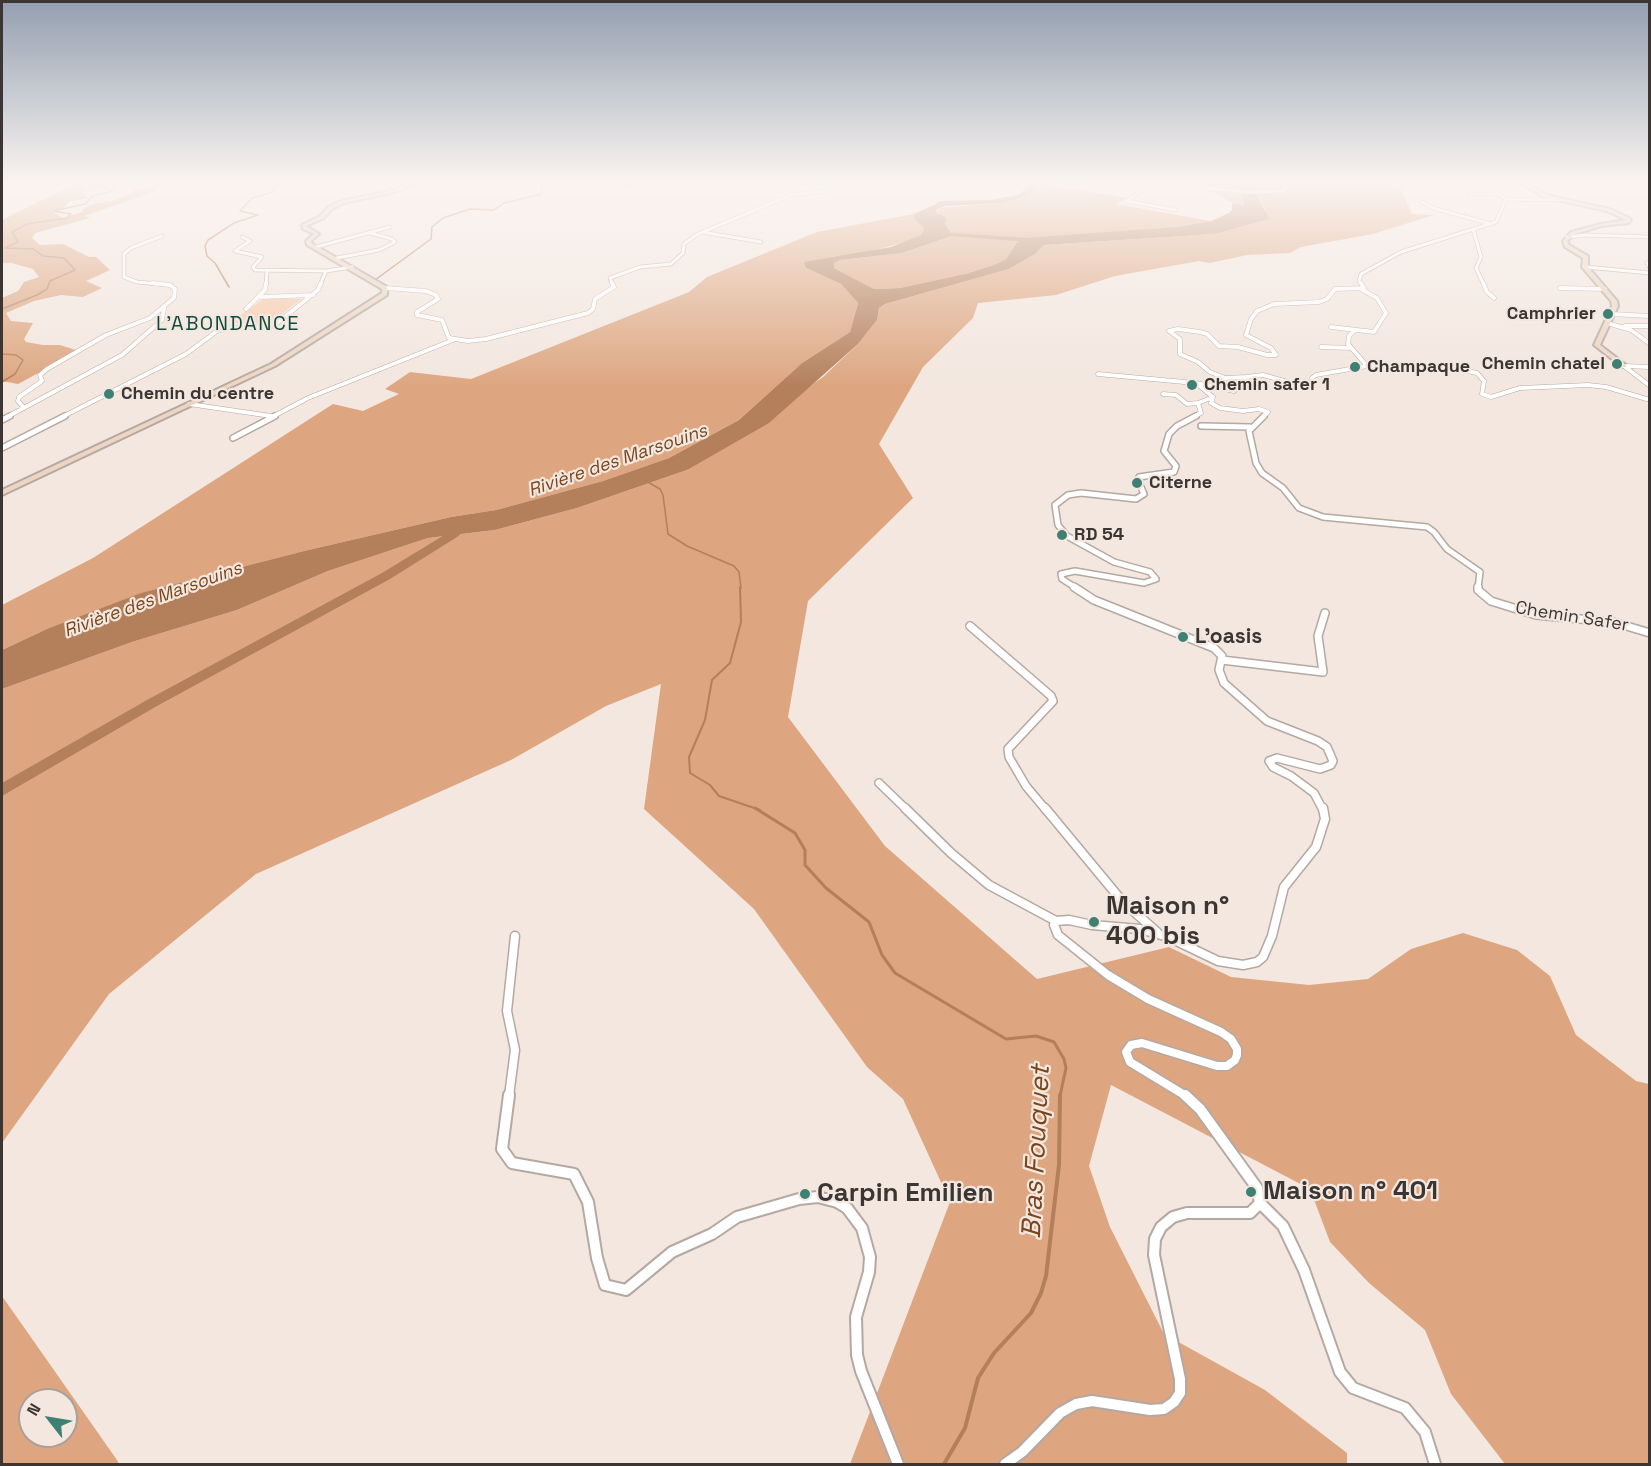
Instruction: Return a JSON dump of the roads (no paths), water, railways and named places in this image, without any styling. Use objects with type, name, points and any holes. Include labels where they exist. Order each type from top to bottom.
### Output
[{"type":"street","points":[[24,408],[18,401],[19,397],[42,381],[40,375],[47,369],[106,335],[150,318],[165,308],[174,298],[175,289],[170,285],[137,282],[124,277],[124,254],[128,250]]},
{"type":"street","points":[[236,250],[262,257],[252,268],[267,271],[326,272],[352,267]]},
{"type":"street","points":[[323,250],[385,288],[426,291],[436,294],[438,299],[416,314],[442,320],[449,338],[453,340]]},
{"type":"street","points":[[337,258],[377,250]]},
{"type":"street","points":[[233,438],[313,396],[453,340],[478,340],[588,313],[593,309],[595,299],[614,287],[610,278],[640,267],[671,264],[683,253],[682,250]]},
{"type":"street","points":[[1361,289],[1364,286],[1358,279],[1361,274],[1406,250]]},
{"type":"street","points":[[1479,250],[1481,257],[1476,268],[1487,292],[1494,298]]},
{"type":"street","points":[[1577,250],[1586,256],[1585,267],[1614,301],[1615,306],[1597,345],[1650,386]]},
{"type":"street","points":[[1650,262],[1647,263],[1650,268]]},
{"type":"street","points":[[1585,267],[1650,273]]},
{"type":"street","points":[[246,309],[261,297],[265,290],[267,271]]},
{"type":"street","points":[[2,448],[186,354],[214,332],[226,326],[262,327],[276,324],[313,295],[326,272]]},
{"type":"street","points":[[2,492],[273,366],[379,298],[386,292],[385,288]]},
{"type":"street","points":[[1331,327],[1372,333],[1386,314],[1377,298],[1361,289],[1337,288],[1319,302],[1274,304],[1261,308],[1251,319],[1251,325],[1245,333],[1271,348],[1276,354],[1273,356],[1242,348],[1219,346],[1207,334],[1200,332],[1178,329],[1169,331],[1180,339],[1180,354],[1225,378],[1263,375],[1309,388],[1312,387],[1312,378],[1316,375],[1367,366],[1443,366],[1470,370],[1482,376],[1484,381],[1481,392],[1491,398],[1520,388],[1588,385],[1606,387],[1650,400]]},
{"type":"street","points":[[1560,288],[1605,289]]},
{"type":"street","points":[[261,297],[313,295]]},
{"type":"street","points":[[2,420],[122,355],[162,320],[165,308]]},
{"type":"street","points":[[1611,314],[1650,316]]},
{"type":"street","points":[[1607,323],[1623,327],[1650,326]]},
{"type":"street","points":[[1623,327],[1650,344]]},
{"type":"street","points":[[1354,331],[1348,339],[1351,348],[1367,366]]},
{"type":"street","points":[[1321,347],[1351,348]]},
{"type":"street","points":[[1624,366],[1650,367]]},
{"type":"street","points":[[1098,374],[1195,383],[1234,391],[1246,377]]},
{"type":"street","points":[[1195,383],[1213,397]]},
{"type":"street","points":[[1163,394],[1176,395],[1187,404],[1198,403],[1213,397]]},
{"type":"street","points":[[1201,426],[1250,428],[1268,414],[1268,411],[1220,408],[1212,404],[1213,397]]},
{"type":"street","points":[[879,783],[951,853],[989,885],[1056,921],[1069,920],[1140,929],[1160,935],[1218,961],[1243,965],[1257,962],[1263,957],[1272,936],[1284,887],[1316,847],[1325,819],[1322,806],[1314,793],[1291,776],[1273,767],[1269,761],[1277,758],[1320,769],[1330,765],[1333,761],[1331,754],[1318,741],[1260,717],[1224,683],[1219,670],[1222,656],[1214,648],[1094,600],[1062,579],[1061,573],[1075,571],[1144,583],[1156,579],[1150,572],[1114,562],[1071,538],[1058,525],[1053,510],[1060,499],[1081,493],[1136,499],[1144,494],[1138,480],[1139,477],[1174,472],[1176,466],[1164,448],[1169,434],[1176,426],[1201,413],[1198,403]]},
{"type":"street","points":[[189,404],[271,417]]},
{"type":"street","name":"Chemin Safer","points":[[1250,428],[1249,434],[1259,469],[1283,488],[1293,504],[1306,512],[1323,517],[1427,527],[1434,532],[1446,549],[1480,572],[1478,590],[1491,601],[1536,615],[1613,622],[1650,633]]},
{"type":"street","points":[[1222,660],[1323,672],[1318,636],[1325,613]]},
{"type":"street","points":[[970,626],[1051,696],[1051,704],[1008,749],[1009,757],[1026,786],[1122,901],[1160,935]]},
{"type":"street","points":[[1056,921],[1054,925],[1058,935],[1108,975],[1148,999],[1221,1032],[1231,1039],[1237,1049],[1237,1055],[1235,1060],[1227,1066],[1217,1066],[1142,1043],[1131,1045],[1126,1052],[1130,1062],[1184,1094],[1200,1109],[1257,1188],[1260,1203],[1283,1226],[1300,1261],[1340,1372],[1353,1388],[1405,1408],[1425,1432],[1435,1464]]},
{"type":"street","points":[[515,936],[507,1011],[515,1050],[502,1149],[512,1163],[574,1174],[588,1202],[597,1258],[605,1285],[626,1290],[672,1252],[711,1234],[737,1217],[799,1198],[818,1197],[837,1202],[847,1208],[862,1228],[870,1257],[869,1272],[856,1317],[857,1355],[861,1371],[898,1464]]},
{"type":"street","points":[[1005,1464],[1022,1452],[1060,1413],[1076,1404],[1092,1401],[1150,1410],[1164,1409],[1174,1402],[1180,1393],[1180,1379],[1154,1255],[1155,1239],[1161,1227],[1173,1217],[1187,1213],[1250,1213],[1256,1210],[1260,1203]]},
{"type":"water","name":"Rivière des Marsouins","points":[[871,250],[910,250],[840,260],[834,263],[834,268],[874,289],[900,288],[969,273],[996,264],[1006,259],[1012,250],[1039,250],[1009,269],[885,304],[879,308],[877,320],[858,344],[769,423],[687,470],[577,508],[495,530],[428,538],[328,571],[237,610],[132,642],[2,689],[2,650],[49,628],[141,593],[304,551],[451,517],[496,510],[603,481],[669,458],[739,420],[802,363],[850,332],[858,303],[841,284],[806,268],[804,262]]},
{"type":"waterway","points":[[2,309],[37,295],[47,289],[50,281],[75,270],[64,258],[43,256],[35,250]]},
{"type":"waterway","points":[[206,250],[207,256],[215,263],[229,287]]},
{"type":"waterway","points":[[375,280],[415,250]]},
{"type":"waterway","points":[[2,354],[16,355],[23,360],[15,374],[2,382]]},
{"type":"waterway","name":"Bras Fouquet","points":[[646,481],[660,489],[663,495],[668,534],[687,546],[734,566],[739,572],[741,588]]},
{"type":"waterway","points":[[2,790],[152,703],[386,576],[464,526]]},
{"type":"waterway","name":"Bras Fouquet","points":[[740,587],[741,622],[730,663],[712,680],[705,720],[689,757],[690,773],[710,785],[719,796],[756,809]]},
{"type":"waterway","name":"Bras Fouquet","points":[[756,809],[760,810]]},
{"type":"waterway","name":"Bras Fouquet","points":[[756,809],[795,833],[805,850],[805,865],[826,888],[869,922],[882,955],[895,973],[1006,1039],[1036,1036],[1054,1042],[1064,1059],[1066,1068],[1060,1096]]},
{"type":"waterway","name":"Bras Fouquet","points":[[944,1464],[965,1428],[978,1378],[994,1353],[1031,1313],[1041,1293],[1046,1276],[1059,1165],[1060,1095]]},
{"type":"place","name":"Camphrier","points":[[1608,314]]},
{"type":"place","name":"Chemin chatel","points":[[1617,364]]},
{"type":"place","name":"Champaque","points":[[1355,367]]},
{"type":"place","name":"Chemin safer 1","points":[[1192,385]]},
{"type":"place","name":"Chemin du centre","points":[[109,394]]},
{"type":"place","name":"Citerne","points":[[1137,483]]},
{"type":"place","name":"RD 54","points":[[1062,535]]},
{"type":"place","name":"L'oasis","points":[[1183,637]]},
{"type":"place","name":"Maison n° 400 bis","points":[[1094,922]]},
{"type":"place","name":"Maison n° 401","points":[[1251,1192]]},
{"type":"place","name":"Carpin Emilien","points":[[805,1194]]},
{"type":"district","name":"L'ABONDANCE","points":[[228,325]]}]
